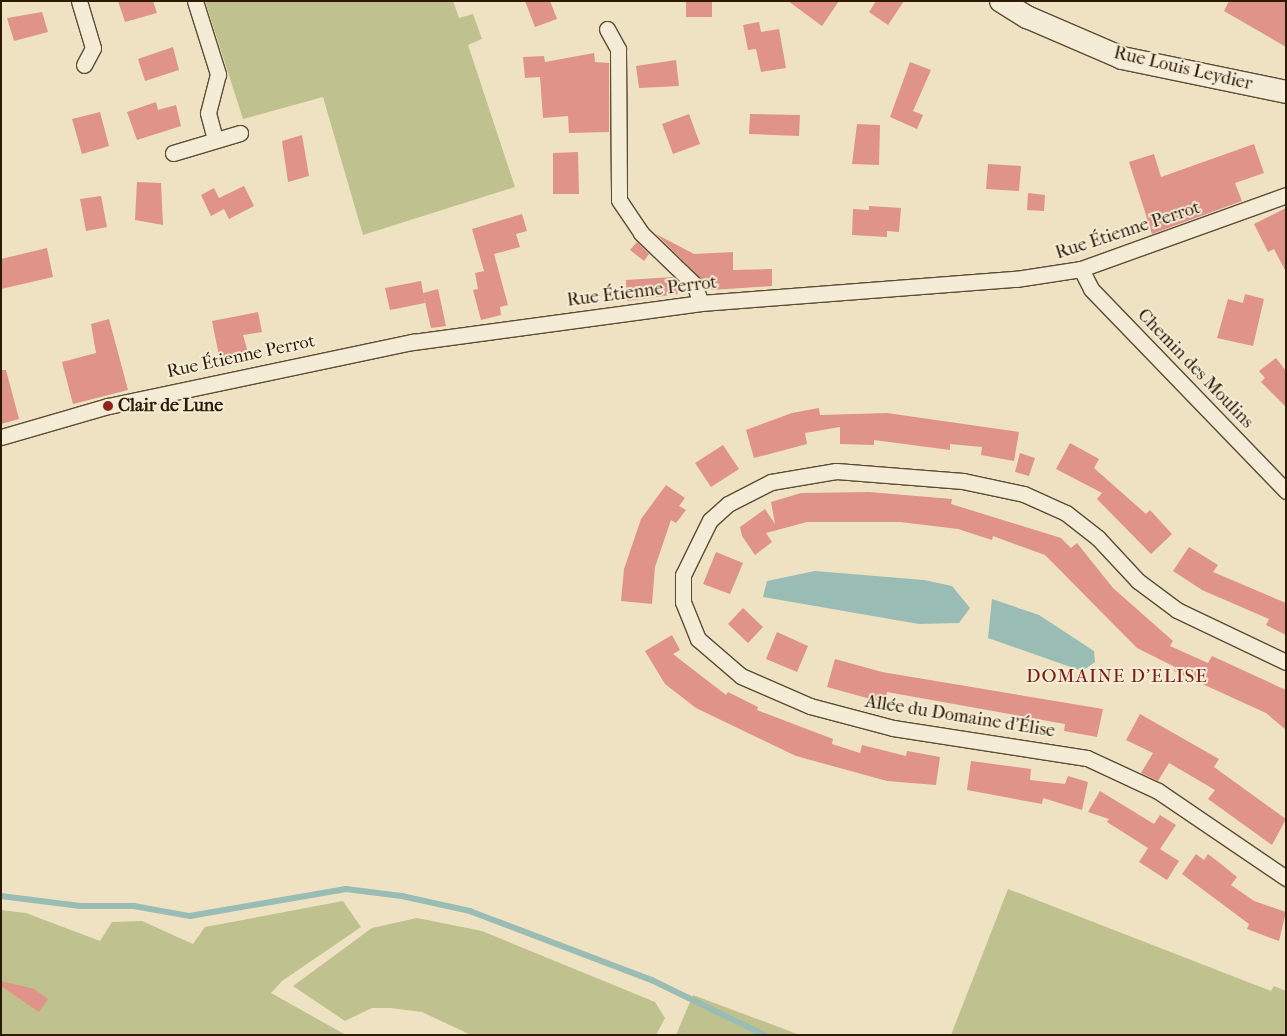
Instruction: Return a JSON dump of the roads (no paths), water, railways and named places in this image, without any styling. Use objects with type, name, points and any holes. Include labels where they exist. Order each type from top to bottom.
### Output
[{"type":"street","points":[[79,1],[93,48],[84,66]]},
{"type":"street","points":[[195,1],[218,74],[208,113],[215,140]]},
{"type":"street","name":"Rue Louis Leydier","points":[[1001,1],[1027,17],[1122,58],[1286,92]]},
{"type":"street","points":[[607,29],[618,49],[619,200],[641,234],[694,284],[701,303]]},
{"type":"street","points":[[173,153],[240,133]]},
{"type":"street","name":"Rue Étienne Perrot","points":[[1,437],[108,406],[346,353],[701,303],[1016,279],[1081,269],[1286,195]]},
{"type":"street","name":"Chemin des Moulins","points":[[1081,269],[1091,289],[1286,491]]},
{"type":"street","name":"Allée du Domaine d'Élise","points":[[1286,662],[1177,610],[1138,581],[1098,538],[1066,513],[1024,494],[963,481],[836,471],[771,482],[728,504],[710,520],[683,575],[683,602],[698,639],[742,676],[802,704],[884,726],[1087,758],[1151,788],[1286,878]]},
{"type":"water","points":[[815,571],[924,580],[952,586],[970,608],[959,623],[919,624],[763,597],[767,581]]},
{"type":"water","points":[[992,599],[1039,615],[1094,651],[1095,662],[1082,671],[988,638]]},
{"type":"waterway","points":[[1,896],[80,906],[134,906],[190,916],[346,889],[402,896],[470,911],[652,980],[765,1035]]},
{"type":"place","name":"Clair de Lune","points":[[108,406]]},
{"type":"district","name":"DOMAINE D'ELISE","points":[[1117,677]]}]
